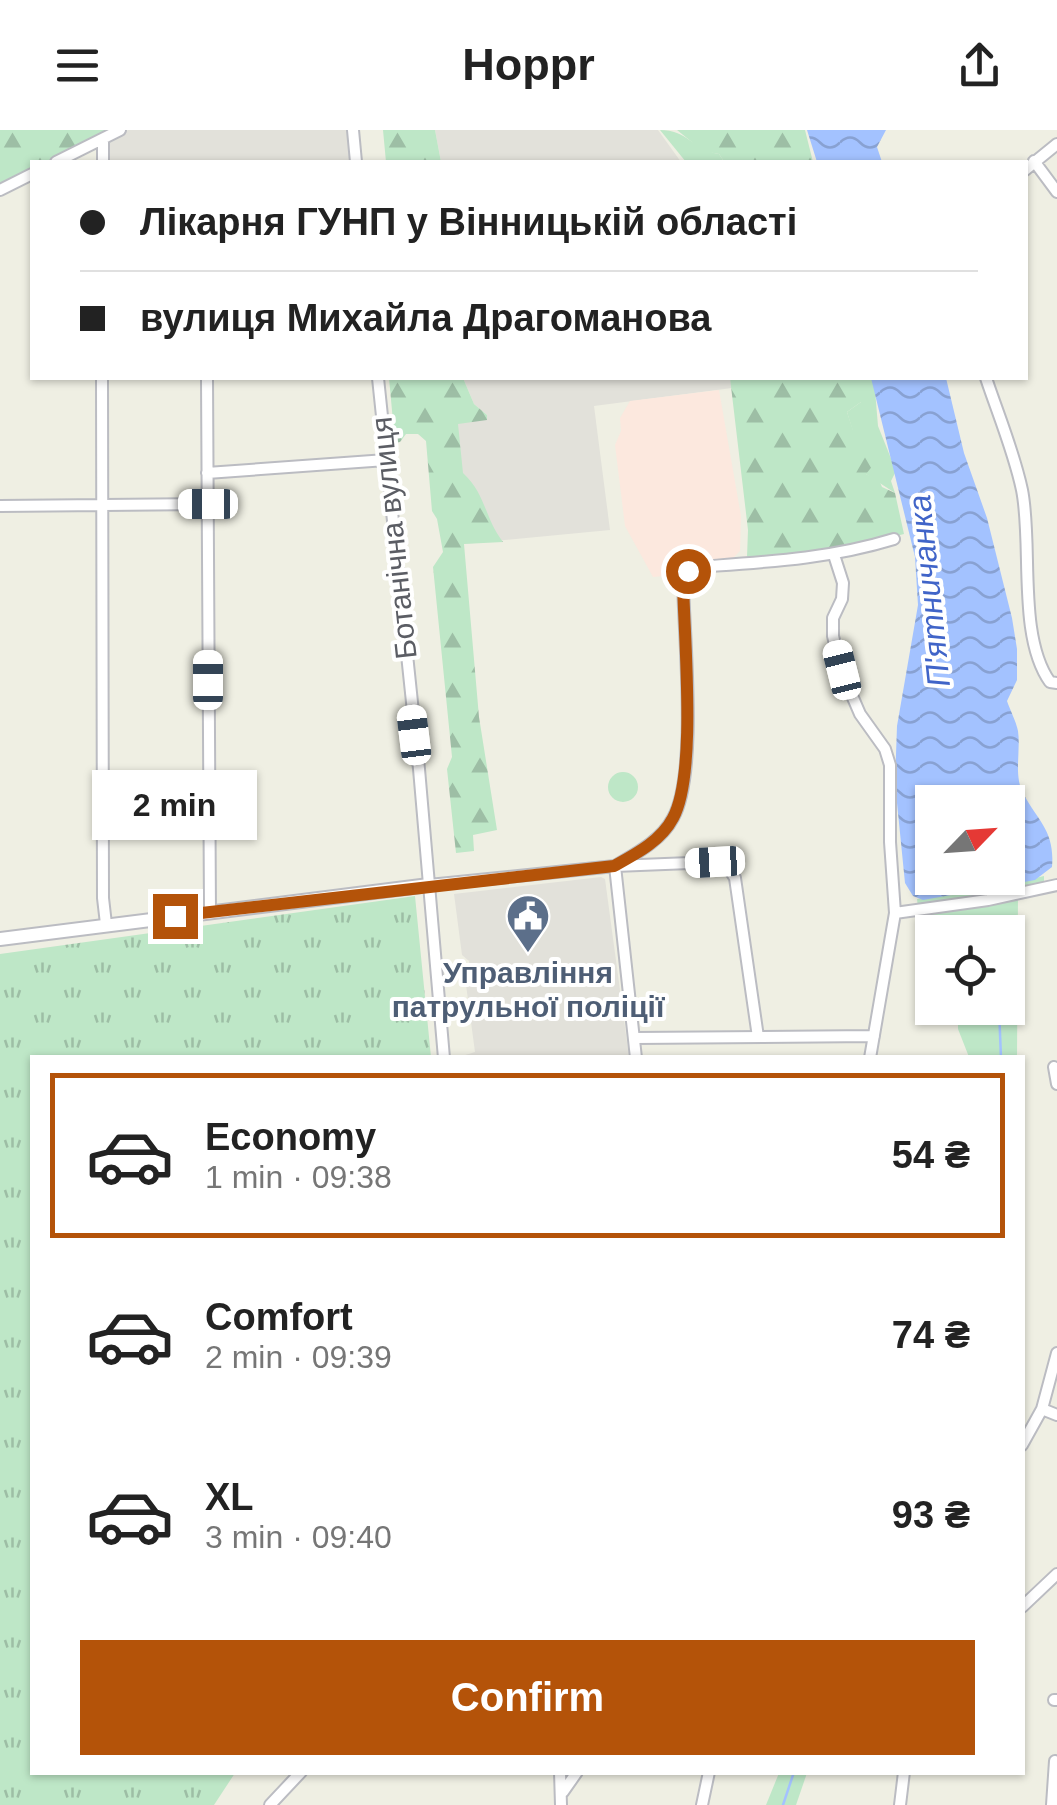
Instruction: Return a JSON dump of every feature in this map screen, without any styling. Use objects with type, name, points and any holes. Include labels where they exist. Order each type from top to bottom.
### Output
[{"type":"street","points":[[60,160],[120,130]]},
{"type":"street","points":[[353,130],[356,160]]},
{"type":"street","points":[[103,139],[103,160]]},
{"type":"street","points":[[1028,167],[1057,144]]},
{"type":"street","points":[[1034,161],[1057,192]]},
{"type":"street","points":[[0,190],[30,175]]},
{"type":"street","points":[[102,380],[106,924]]},
{"type":"street","points":[[207,380],[210,912]]},
{"type":"street","name":"Ботанічна вулиця","points":[[378,380],[444,1055]]},
{"type":"street","points":[[987,380],[1022,488],[1025,564],[1036,648],[1042,672],[1054,683]]},
{"type":"street","points":[[207,473],[386,460]]},
{"type":"street","points":[[0,506],[208,504]]},
{"type":"street","points":[[614,866],[646,848],[672,822],[684,794],[683,582],[688,571],[834,554],[894,539]]},
{"type":"street","points":[[834,554],[843,583],[842,599],[833,618],[833,636],[842,670],[860,714],[890,765],[895,912],[871,1055]]},
{"type":"street","points":[[0,939],[429,885],[614,866],[715,862],[732,869],[758,1037]]},
{"type":"street","points":[[614,866],[636,1055]]},
{"type":"street","points":[[895,912],[988,900],[1057,885]]},
{"type":"street","points":[[635,1038],[874,1036]]},
{"type":"street","points":[[1054,1067],[1057,1084]]},
{"type":"street","points":[[1025,1440],[1042,1409],[1057,1353]]},
{"type":"street","points":[[1042,1409],[1057,1415]]},
{"type":"street","points":[[1025,1605],[1057,1574]]},
{"type":"street","points":[[1052,1805],[1055,1761]]},
{"type":"street","points":[[270,1805],[298,1775]]},
{"type":"street","points":[[562,1799],[575,1775]]},
{"type":"street","points":[[702,1805],[708,1775]]},
{"type":"street","points":[[900,1805],[904,1775]]},
{"type":"shaded area","points":[[128,130],[348,130],[351,160],[109,160],[109,143]]},
{"type":"shaded area","points":[[435,130],[658,130],[680,160],[441,160]]},
{"type":"shaded area","points":[[464,380],[730,380],[732,388],[594,406],[610,530],[464,544],[450,425],[487,415],[474,404]]},
{"type":"shaded area","points":[[719,390],[741,516],[740,551],[733,558],[681,563],[675,575],[653,577],[625,526],[615,445],[621,431],[620,418],[630,401]]},
{"type":"shaded area","points":[[605,879],[629,1055],[465,1055],[475,1052],[465,977],[470,969],[469,961],[462,955],[454,894]]},
{"type":"green space","points":[[0,130],[120,130],[58,160],[30,160],[30,174],[8,185],[0,183]]},
{"type":"green space","points":[[383,130],[435,130],[441,160],[386,160]]},
{"type":"green space","points":[[660,130],[677,133],[719,154],[723,160],[684,160]]},
{"type":"green space","points":[[677,130],[805,130],[812,160],[723,160],[719,154],[703,151]]},
{"type":"green space","points":[[389,380],[464,380],[474,404],[487,415],[487,420],[458,424],[463,473],[476,489],[503,542],[464,544],[479,717],[497,830],[473,835],[474,851],[456,853],[447,769],[452,757],[433,567],[443,552],[432,511],[426,441],[418,434],[406,434],[395,443]]},
{"type":"green space","points":[[730,380],[861,380],[861,402],[847,412],[853,430],[871,440],[878,459],[866,474],[895,493],[904,534],[826,550],[747,557],[748,530]]},
{"type":"green space","points":[[861,380],[874,380],[878,426],[896,471],[891,481],[895,493],[866,474],[847,412],[861,402]]},
{"type":"green space","points":[[623,772],[637,781],[638,787],[629,801],[623,802],[609,793],[608,787],[617,773]]},
{"type":"green space","points":[[1044,876],[1044,888],[1025,892],[1025,880]]},
{"type":"green space","points":[[1018,895],[1018,915],[919,915],[917,899]]},
{"type":"green space","points":[[415,896],[431,1055],[30,1055],[30,1775],[234,1775],[214,1805],[0,1805],[0,954]]},
{"type":"green space","points":[[958,1025],[1017,1025],[1017,1055],[968,1055]]},
{"type":"green space","points":[[778,1775],[806,1775],[796,1805],[766,1805]]},
{"type":"water","points":[[807,130],[886,130],[877,147],[881,160],[816,160]]},
{"type":"water","points":[[871,380],[946,380],[1012,618],[1017,680],[1007,701],[1018,731],[1021,785],[915,785],[915,895],[951,895],[923,900],[913,896],[905,883],[895,783],[897,726],[918,605],[915,557]]},
{"type":"water","points":[[1025,797],[1051,845],[1052,867],[1035,880],[1025,882]]},
{"type":"waterway","name":"П'ятничанка","points":[[1000,1025],[1001,1055]]},
{"type":"waterway","name":"П'ятничанка","points":[[783,1805],[793,1775]]},
{"type":"place","name":"Управління патрульної поліції","points":[[528,954]]},
{"type":"route","points":[[175,916],[614,866],[646,848],[672,822],[684,794],[683,582],[688,571]]}]
